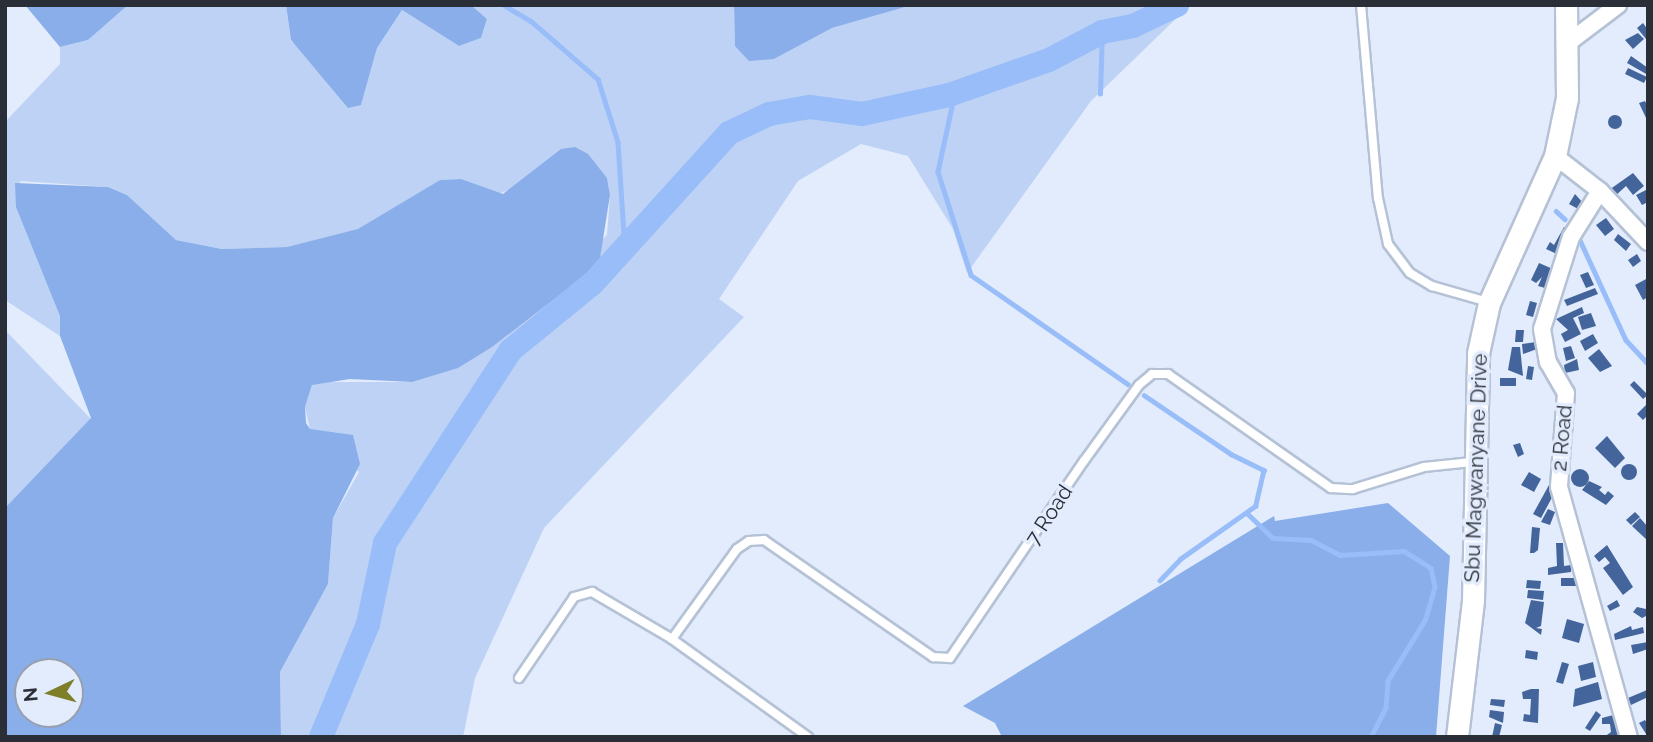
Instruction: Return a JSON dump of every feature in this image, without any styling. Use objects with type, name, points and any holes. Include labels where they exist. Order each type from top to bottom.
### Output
[{"type":"main road","name":"Sbu Magwanyane Drive","points":[[1457,737],[1473,600],[1472,462],[1478,354],[1489,303],[1555,156],[1567,99],[1566,5]]},
{"type":"street","points":[[1568,43],[1618,5]]},
{"type":"street","points":[[1555,156],[1600,191],[1648,243]]},
{"type":"street","name":"2 Road","points":[[1600,191],[1571,237],[1542,329],[1548,362],[1566,393],[1559,487],[1629,737]]},
{"type":"lane","points":[[1361,5],[1378,198],[1388,244],[1410,273],[1432,286],[1489,303]]},
{"type":"lane","name":"7 Road","points":[[672,639],[737,549],[749,541],[764,540],[933,657],[950,658],[1084,461],[1139,385],[1152,374],[1168,374],[1331,488],[1353,489],[1424,467],[1472,462]]},
{"type":"lane","points":[[519,678],[569,604],[584,592],[602,595],[672,639],[808,737]]},
{"type":"shaded area","points":[[25,5],[128,5],[88,40],[60,47]]},
{"type":"shaded area","points":[[128,5],[286,5],[291,41],[361,105],[377,48],[402,10],[459,46],[481,38],[487,19],[471,5],[734,5],[735,46],[774,59],[832,28],[912,5],[1190,5],[1091,101],[967,273],[953,229],[908,156],[861,144],[798,181],[719,299],[744,317],[544,528],[475,678],[463,737],[281,737],[280,672],[328,584],[333,518],[359,472],[310,429],[305,407],[312,385],[318,382],[412,382],[492,347],[607,235],[610,195],[607,178],[515,188],[495,195],[461,179],[440,180],[358,230],[287,247],[222,249],[176,240],[127,195],[108,187],[20,181],[37,254],[60,316],[60,336],[5,300],[5,122],[60,64],[60,47],[88,40]]},
{"type":"shaded area","points":[[286,5],[471,5],[487,19],[481,38],[459,46],[402,10],[377,48],[361,105],[348,108],[291,40]]},
{"type":"shaded area","points":[[734,5],[912,5],[832,28],[774,59],[749,61],[735,46]]},
{"type":"shaded area","points":[[575,147],[588,154],[607,178],[610,195],[600,258],[584,276],[492,347],[458,368],[412,382],[350,379],[312,385],[305,407],[306,423],[310,429],[353,435],[360,464],[333,518],[328,584],[280,672],[281,737],[5,737],[5,508],[91,418],[60,336],[60,316],[16,207],[15,183],[108,187],[127,195],[176,240],[222,249],[287,247],[358,229],[440,180],[461,179],[503,194],[561,149]]},
{"type":"shaded area","points":[[5,330],[91,419],[5,508]]},
{"type":"shaded area","points":[[1388,503],[1450,556],[1436,737],[1002,737],[995,723],[963,706],[1274,516],[1275,521]]},
{"type":"building","points":[[1643,23],[1648,30],[1646,39],[1637,28]]},
{"type":"building","points":[[1638,33],[1644,39],[1633,49],[1625,40]]},
{"type":"building","points":[[1631,56],[1648,68],[1648,75],[1627,63]]},
{"type":"building","points":[[1628,68],[1647,77],[1644,83],[1625,74]]},
{"type":"building","points":[[1645,101],[1648,108],[1646,118],[1639,103]]},
{"type":"building","points":[[1612,115],[1618,115],[1622,122],[1618,129],[1612,129],[1608,125],[1608,119]]},
{"type":"building","points":[[1633,173],[1644,186],[1633,195],[1626,186],[1614,197],[1609,190]]},
{"type":"building","points":[[1648,189],[1648,202],[1642,205],[1636,195]]},
{"type":"building","points":[[1575,194],[1584,204],[1580,210],[1569,204]]},
{"type":"building","points":[[1606,218],[1614,229],[1605,236],[1596,225]]},
{"type":"building","points":[[1564,227],[1571,230],[1559,255],[1546,249],[1550,242],[1554,245]]},
{"type":"building","points":[[1618,234],[1631,244],[1626,251],[1614,240]]},
{"type":"building","points":[[1637,254],[1641,261],[1633,267],[1628,260]]},
{"type":"building","points":[[1539,263],[1553,269],[1545,288],[1538,286],[1542,277],[1536,283],[1531,280]]},
{"type":"building","points":[[1588,272],[1594,285],[1586,288],[1580,275]]},
{"type":"building","points":[[1648,278],[1648,297],[1643,300],[1635,285]]},
{"type":"building","points":[[1595,288],[1598,294],[1567,306],[1564,300]]},
{"type":"building","points":[[1530,301],[1537,303],[1533,317],[1526,315]]},
{"type":"building","points":[[1582,307],[1584,313],[1573,318],[1581,334],[1565,342],[1561,334],[1568,330],[1556,319]]},
{"type":"building","points":[[1591,313],[1596,326],[1582,330],[1578,317]]},
{"type":"building","points":[[1516,330],[1524,330],[1523,342],[1515,342]]},
{"type":"building","points":[[1593,334],[1598,343],[1585,351],[1580,341]]},
{"type":"building","points":[[1536,342],[1537,349],[1523,354],[1522,344]]},
{"type":"building","points":[[1571,346],[1575,358],[1566,361],[1563,348]]},
{"type":"building","points":[[1512,347],[1520,347],[1523,376],[1508,370]]},
{"type":"building","points":[[1599,349],[1612,366],[1600,372],[1588,358]]},
{"type":"building","points":[[1577,359],[1579,370],[1565,373],[1564,365]]},
{"type":"building","points":[[1528,366],[1534,367],[1532,380],[1526,379]]},
{"type":"building","points":[[1500,378],[1516,378],[1516,386],[1500,386]]},
{"type":"building","points":[[1634,381],[1648,395],[1643,399],[1630,385]]},
{"type":"building","points":[[1648,403],[1648,415],[1643,420],[1637,414]]},
{"type":"building","points":[[1607,436],[1625,458],[1615,468],[1595,448]]},
{"type":"building","points":[[1520,443],[1524,454],[1518,457],[1513,445]]},
{"type":"building","points":[[1626,464],[1632,464],[1637,472],[1635,478],[1626,480],[1621,475],[1621,469]]},
{"type":"building","points":[[1576,469],[1584,469],[1589,478],[1587,485],[1576,487],[1571,482],[1571,474]]},
{"type":"building","points":[[1529,472],[1541,479],[1534,492],[1521,485]]},
{"type":"building","points":[[1589,481],[1602,487],[1599,490],[1605,495],[1608,491],[1614,496],[1606,505],[1582,490]]},
{"type":"building","points":[[1549,485],[1556,490],[1541,518],[1533,514]]},
{"type":"building","points":[[1548,509],[1555,512],[1550,525],[1541,522]]},
{"type":"building","points":[[1635,512],[1640,517],[1631,525],[1626,520]]},
{"type":"building","points":[[1640,518],[1648,527],[1648,541],[1632,526]]},
{"type":"building","points":[[1532,527],[1540,528],[1538,550],[1530,553]]},
{"type":"building","points":[[1556,543],[1563,543],[1564,566],[1571,565],[1571,572],[1548,575],[1548,568],[1557,566]]},
{"type":"building","points":[[1607,545],[1633,587],[1623,595],[1603,568],[1610,563],[1605,557],[1599,562],[1594,556]]},
{"type":"building","points":[[1561,578],[1576,578],[1576,586],[1561,586]]},
{"type":"building","points":[[1527,580],[1541,581],[1540,589],[1526,588]]},
{"type":"building","points":[[1528,590],[1544,591],[1543,600],[1527,598]]},
{"type":"building","points":[[1531,600],[1544,602],[1541,626],[1536,628],[1542,629],[1541,635],[1525,623]]},
{"type":"building","points":[[1617,600],[1620,606],[1610,611],[1607,606]]},
{"type":"building","points":[[1637,607],[1646,609],[1648,615],[1642,618],[1633,612]]},
{"type":"building","points":[[1567,619],[1584,624],[1579,643],[1562,638]]},
{"type":"building","points":[[1631,626],[1632,630],[1643,627],[1644,633],[1615,640],[1614,634]]},
{"type":"building","points":[[1648,642],[1648,649],[1633,654],[1631,645]]},
{"type":"building","points":[[1526,650],[1538,652],[1537,660],[1525,658]]},
{"type":"building","points":[[1562,662],[1569,664],[1563,684],[1556,682]]},
{"type":"building","points":[[1593,662],[1596,677],[1581,681],[1578,666]]},
{"type":"building","points":[[1598,682],[1602,699],[1573,707],[1575,689]]},
{"type":"building","points":[[1539,689],[1538,723],[1523,721],[1524,714],[1530,715],[1531,699],[1523,699],[1522,692]]},
{"type":"building","points":[[1647,690],[1648,697],[1631,705],[1628,698]]},
{"type":"building","points":[[1491,699],[1505,700],[1504,707],[1490,705]]},
{"type":"building","points":[[1490,710],[1504,712],[1503,723],[1489,717]]},
{"type":"building","points":[[1596,711],[1601,715],[1590,731],[1585,728]]},
{"type":"building","points":[[1617,714],[1619,735],[1604,737],[1611,732],[1610,724],[1602,724],[1602,718]]},
{"type":"building","points":[[1645,720],[1648,725],[1648,737],[1639,723]]},
{"type":"building","points":[[1495,723],[1502,725],[1499,737],[1492,737]]},
{"type":"waterway","points":[[504,5],[531,21],[598,79],[618,142],[625,249]]},
{"type":"waterway","points":[[321,737],[368,624],[385,543],[511,350],[593,283],[729,133],[769,114],[810,107],[862,114],[949,95],[1049,60],[1102,32],[1133,26],[1177,5]]},
{"type":"waterway","points":[[1100,94],[1102,32]]},
{"type":"waterway","points":[[949,95],[952,107],[938,172],[971,275],[1128,384]]},
{"type":"waterway","points":[[1556,211],[1565,219]]},
{"type":"waterway","points":[[1579,238],[1626,340],[1648,364]]},
{"type":"waterway","points":[[1144,395],[1231,454],[1264,470],[1256,506],[1181,559],[1160,581]]},
{"type":"waterway","points":[[1247,513],[1273,538],[1311,540],[1340,555],[1404,551],[1431,568],[1435,587],[1426,619],[1388,681],[1386,708],[1371,737]]}]
